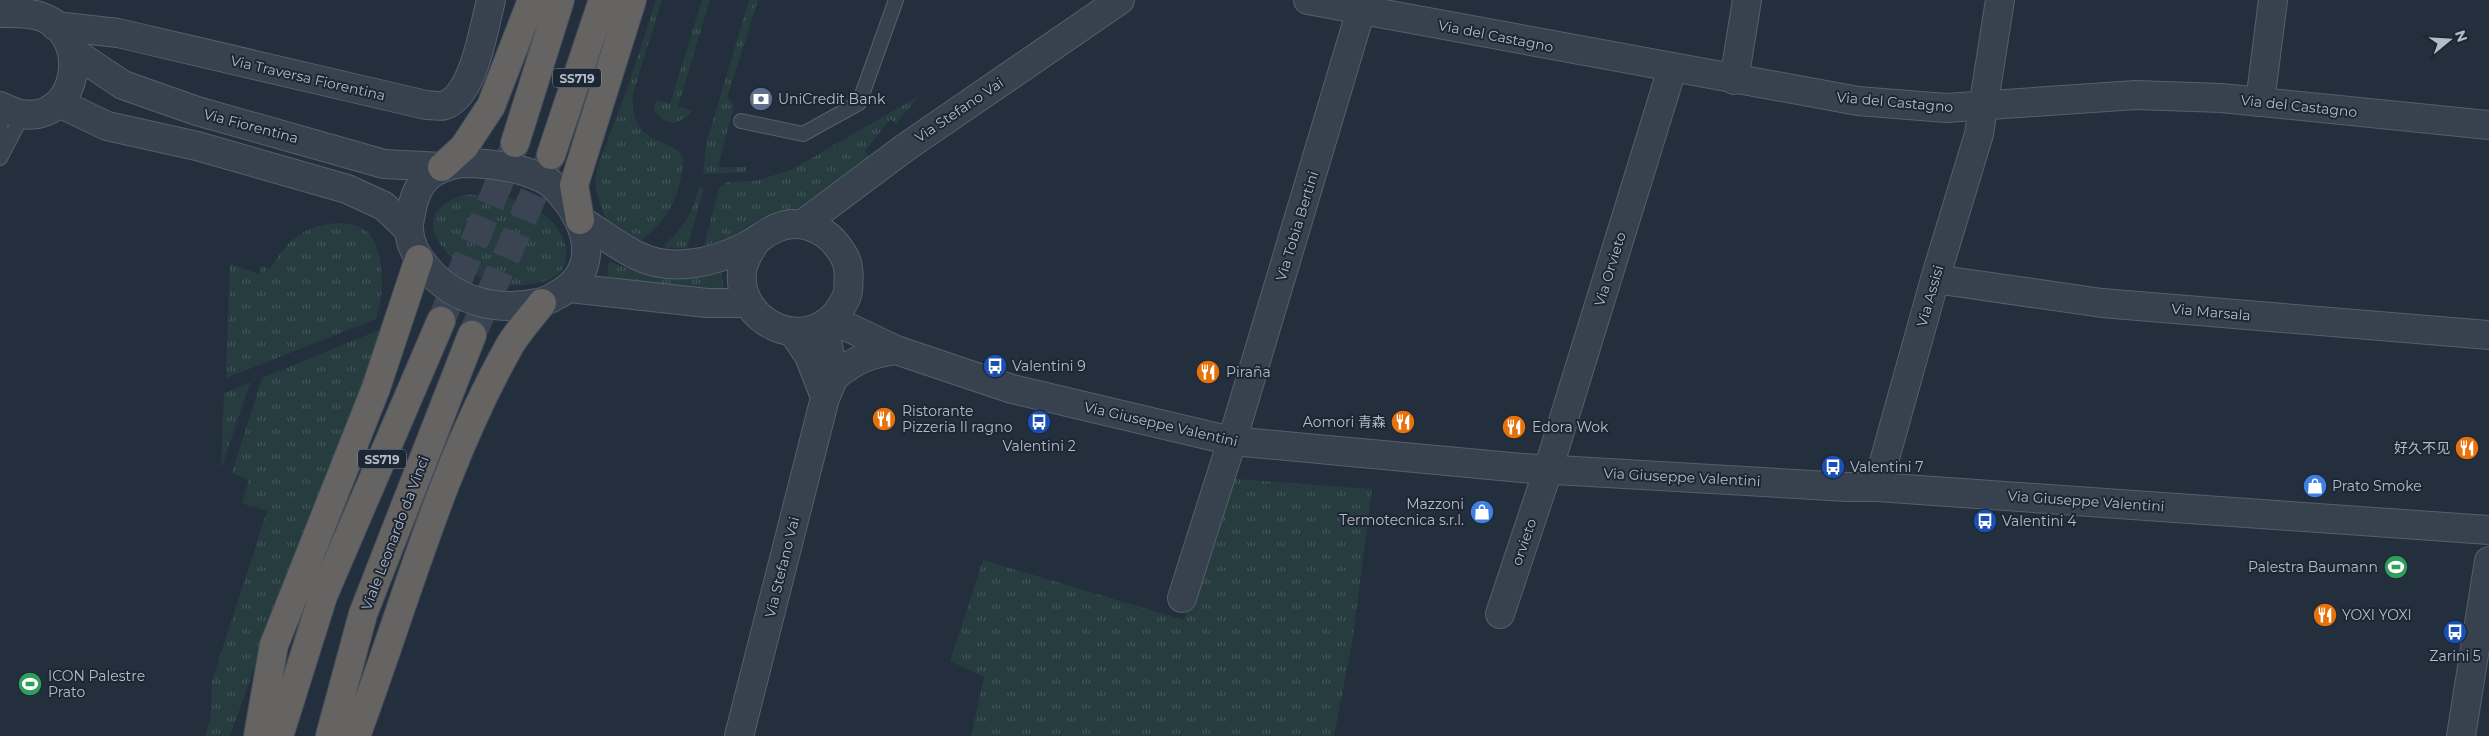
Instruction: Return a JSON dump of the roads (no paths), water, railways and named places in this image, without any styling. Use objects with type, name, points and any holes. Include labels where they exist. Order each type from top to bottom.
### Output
[{"type":"highway","points":[[442,167],[464,147],[491,106],[532,0]]},
{"type":"highway","name":"SS719","points":[[515,143],[560,0]]},
{"type":"highway","name":"SS719","points":[[551,155],[603,0]]},
{"type":"highway","points":[[580,220],[574,185],[632,0]]},
{"type":"highway","points":[[242,736],[274,645],[382,370],[419,259]]},
{"type":"highway","points":[[356,736],[440,498],[484,398],[511,344],[542,303]]},
{"type":"highway","name":"SS719","points":[[279,736],[323,596],[441,321]]},
{"type":"highway","name":"Viale Leonardo da Vinci","points":[[330,736],[363,614],[472,335]]},
{"type":"highway","points":[[258,736],[274,645]]},
{"type":"street","name":"Via Traversa Fiorentina","points":[[55,26],[118,33],[426,106],[445,105],[461,94],[471,72],[491,0]]},
{"type":"street","name":"Via Stefano Vai","points":[[804,224],[906,147],[1119,0]]},
{"type":"street","name":"Via del Castagno","points":[[1308,0],[1363,5],[1672,69],[1858,102],[1946,108],[2136,95],[2260,102],[2489,125]]},
{"type":"street","points":[[1734,80],[1747,0]]},
{"type":"street","name":"Via Assisi","points":[[1877,487],[1935,279],[1979,134],[2000,0]]},
{"type":"street","points":[[2260,102],[2273,0]]},
{"type":"street","name":"Via Tobia Bertini","points":[[1182,598],[1232,442],[1363,5]]},
{"type":"street","name":"Via Fiorentina","points":[[0,13],[43,17],[68,38],[72,51],[73,76],[66,94],[59,103]]},
{"type":"street","name":"Via Fiorentina","points":[[72,51],[123,85],[197,111],[384,164],[442,167]]},
{"type":"street","name":"Via Orvieto","points":[[1548,470],[1672,69]]},
{"type":"street","points":[[8,115],[42,112],[59,103],[107,126],[197,146],[346,189],[384,206],[408,229]]},
{"type":"street","points":[[479,163],[517,170],[543,178],[562,194],[580,220],[586,239],[586,261],[579,278],[570,288],[542,303],[521,307],[481,303],[439,283],[419,259],[411,243],[408,229],[415,195],[426,179],[442,167],[479,163]]},
{"type":"street","points":[[580,220],[638,256],[666,264],[698,262],[723,257],[756,241],[770,230],[786,224],[804,224],[821,230],[836,242],[845,258],[850,276],[847,294],[841,308],[827,322],[809,330],[793,332],[775,328],[759,318],[748,303],[742,288],[742,271],[747,255],[756,241]]},
{"type":"street","name":"Via Marsala","points":[[1935,279],[2102,302],[2489,335]]},
{"type":"street","points":[[570,288],[707,304],[748,303]]},
{"type":"street","points":[[793,332],[830,387],[852,362],[892,348],[847,294]]},
{"type":"street","name":"Via Stefano Vai","points":[[739,736],[830,387],[827,322]]},
{"type":"street","name":"Via Giuseppe Valentini","points":[[827,322],[892,348],[1012,389],[1232,442],[1548,470],[1877,487],[2489,530]]},
{"type":"street","name":"orvieto","points":[[1500,614],[1548,470]]},
{"type":"street","points":[[2461,736],[2489,561]]},
{"type":"lane","points":[[741,121],[803,134],[859,103],[896,0]]},
{"type":"lane","points":[[1,154],[8,115]]},
{"type":"lane","points":[[1,154],[8,115]]},
{"type":"tunnel","points":[[441,321],[515,145]]},
{"type":"tunnel","points":[[472,335],[551,155]]},
{"type":"place","name":"UniCredit Bank","points":[[761,99]]},
{"type":"place","name":"Valentini 9","points":[[995,366]]},
{"type":"place","name":"Piraña","points":[[1208,372]]},
{"type":"place","name":"Ristorante Pizzeria Il ragno","points":[[884,419]]},
{"type":"place","name":"Valentini 2","points":[[1039,422]]},
{"type":"place","name":"Aomori 青森","points":[[1403,422]]},
{"type":"place","name":"Edora Wok","points":[[1514,427]]},
{"type":"place","name":"好久不见","points":[[2467,448]]},
{"type":"place","name":"Valentini 7","points":[[1833,467]]},
{"type":"place","name":"Prato Smoke","points":[[2315,486]]},
{"type":"place","name":"Mazzoni Termotecnica s.r.l.","points":[[1482,512]]},
{"type":"place","name":"Valentini 4","points":[[1985,521]]},
{"type":"place","name":"Palestra Baumann","points":[[2396,567]]},
{"type":"place","name":"YOXI YOXI","points":[[2325,615]]},
{"type":"place","name":"Zarini 5","points":[[2455,632]]},
{"type":"place","name":"ICON Palestre Prato","points":[[30,684]]}]
